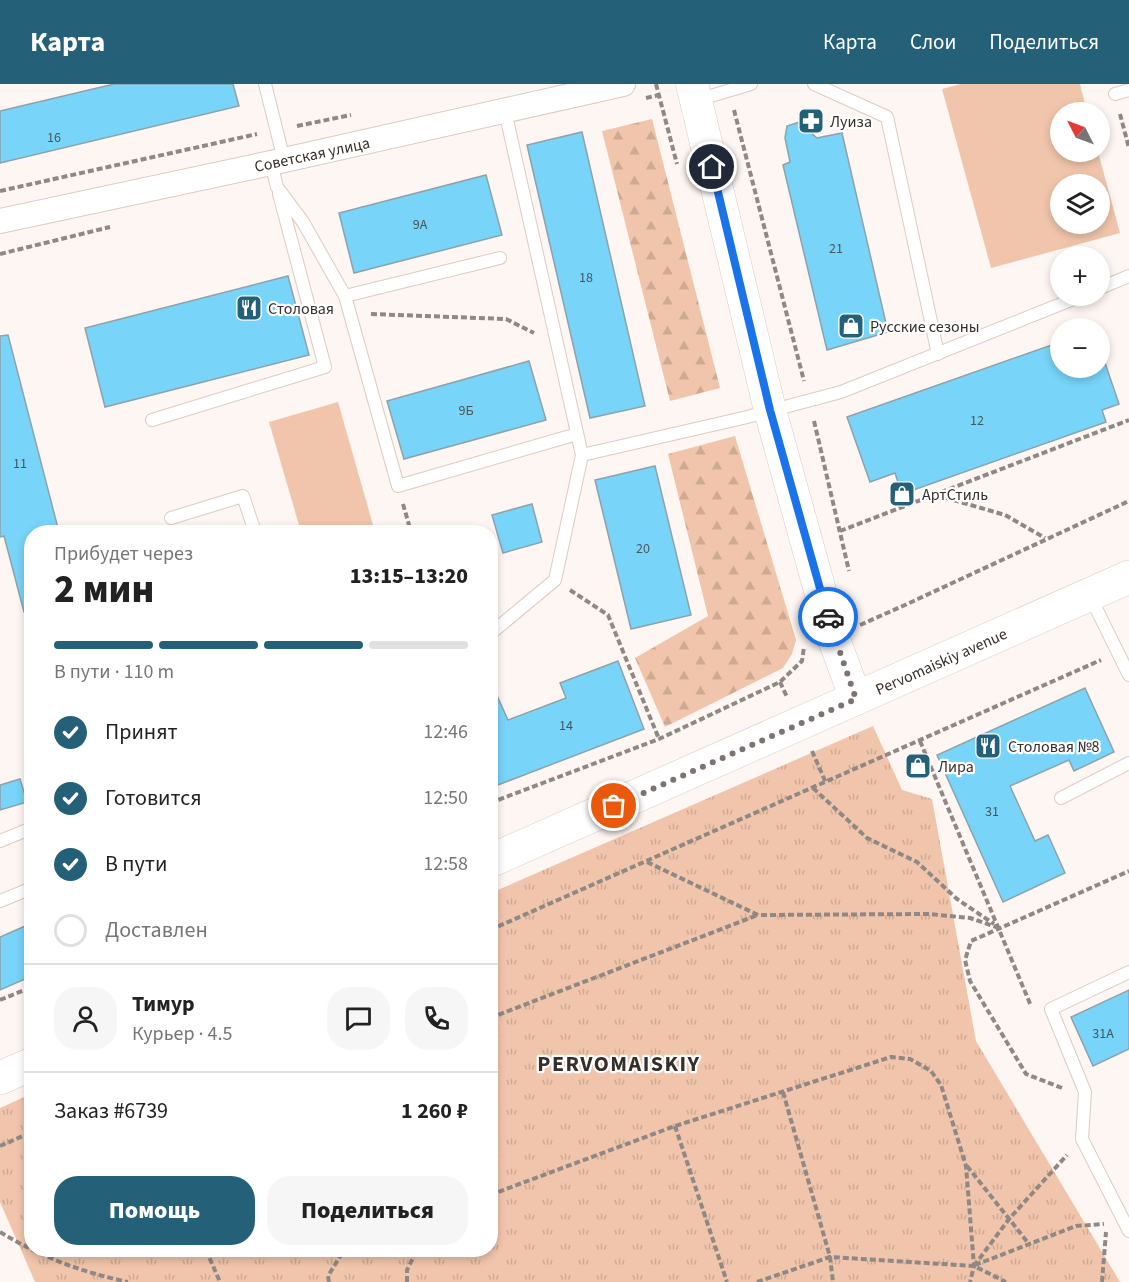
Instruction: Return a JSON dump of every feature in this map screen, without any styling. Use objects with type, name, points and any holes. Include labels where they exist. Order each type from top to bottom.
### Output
[{"type":"main road","name":"Pervomaiskiy avenue","points":[[498,857],[1129,578]]},
{"type":"main road","points":[[0,1078],[24,1068]]},
{"type":"street","name":"Советская улица","points":[[0,221],[623,84]]},
{"type":"street","points":[[694,92],[770,410],[832,634],[856,699]]},
{"type":"lane","points":[[152,420],[326,368],[277,187],[278,161],[266,84]]},
{"type":"lane","points":[[694,92],[729,91],[751,84]]},
{"type":"lane","points":[[814,84],[887,117],[938,354]]},
{"type":"lane","points":[[1115,94],[1129,90]]},
{"type":"lane","points":[[498,627],[555,580],[582,455],[505,111]]},
{"type":"lane","points":[[277,187],[303,222],[345,296],[398,486],[577,434]]},
{"type":"lane","points":[[345,296],[500,258]]},
{"type":"lane","points":[[1110,284],[1129,276]]},
{"type":"lane","points":[[582,455],[841,392],[1056,306]]},
{"type":"lane","points":[[171,518],[243,496],[253,525]]},
{"type":"lane","points":[[1089,595],[1129,675]]},
{"type":"lane","points":[[1061,798],[1129,763]]},
{"type":"lane","points":[[0,841],[24,831]]},
{"type":"lane","points":[[0,901],[24,891]]},
{"type":"lane","points":[[1129,972],[1051,1009],[1085,1092],[1082,1139],[1129,1231]]},
{"type":"path","points":[[656,84],[677,164]]},
{"type":"path","points":[[729,91],[809,399],[850,578]]},
{"type":"path","points":[[1115,94],[1129,148]]},
{"type":"path","points":[[351,314],[408,314],[506,319],[559,345]]},
{"type":"path","points":[[840,531],[1129,420]]},
{"type":"path","points":[[398,486],[409,525]]},
{"type":"path","points":[[936,495],[1005,515],[1046,539]]},
{"type":"path","points":[[861,624],[1129,501]]},
{"type":"path","points":[[555,580],[608,615],[659,739]]},
{"type":"path","points":[[498,800],[659,739],[780,682],[802,661],[805,642]]},
{"type":"path","points":[[498,927],[1118,653]]},
{"type":"path","points":[[920,741],[1000,928],[1033,1012]]},
{"type":"path","points":[[813,788],[867,838],[917,862],[957,899],[1000,928]]},
{"type":"path","points":[[646,862],[759,915]]},
{"type":"path","points":[[1066,1090],[1026,1074],[970,981],[965,960],[971,941],[1129,871]]},
{"type":"path","points":[[498,1015],[759,915],[929,914],[970,918],[1000,928]]},
{"type":"path","points":[[0,1000],[24,990]]},
{"type":"path","points":[[498,1192],[675,1126],[891,1057],[910,1059],[931,1071],[941,1085],[966,1166],[974,1266],[970,1282]]},
{"type":"path","points":[[783,1092],[830,1257],[833,1282]]},
{"type":"path","points":[[675,1126],[727,1282]]},
{"type":"path","points":[[0,1146],[24,1136]]},
{"type":"path","points":[[974,1266],[1009,1218],[1082,1139]]},
{"type":"path","points":[[966,1166],[1029,1244]]},
{"type":"path","points":[[974,1266],[1076,1226],[1106,1223],[1102,1282]]},
{"type":"path","points":[[0,1232],[24,1247]]},
{"type":"path","points":[[48,1257],[91,1274],[128,1282]]},
{"type":"path","points":[[209,1257],[220,1282]]},
{"type":"path","points":[[328,1282],[328,1276],[340,1257]]},
{"type":"path","points":[[407,1282],[406,1270],[413,1257]]},
{"type":"path","points":[[757,1282],[830,1257],[974,1266],[1006,1282]]},
{"type":"path","points":[[91,1274],[91,1282]]},
{"type":"green space","points":[[961,84],[1080,84],[1084,102],[1050,102],[1050,162],[1101,162],[1104,174],[1050,174],[1050,234],[1110,234],[1110,196],[1120,233],[1072,246],[1050,246],[1050,252],[991,268],[942,89]]},
{"type":"green space","points":[[652,119],[720,388],[670,401],[602,131]]},
{"type":"green space","points":[[338,402],[373,525],[299,525],[269,422]]},
{"type":"green space","points":[[735,436],[796,640],[792,654],[783,668],[665,727],[635,658],[708,616],[668,454]]},
{"type":"green space","points":[[873,726],[902,790],[932,799],[976,1041],[1120,1282],[35,1282],[24,1257],[498,1257],[498,890]]},
{"type":"green space","points":[[24,1097],[24,1257],[0,1202],[0,1108]]},
{"type":"building","points":[[114,84],[233,84],[239,106],[0,163],[0,111]]},
{"type":"building","points":[[799,122],[817,138],[842,133],[888,332],[827,350],[783,165],[790,162],[785,138],[787,126]]},
{"type":"building","points":[[582,132],[645,406],[590,418],[527,145]]},
{"type":"building","points":[[486,175],[502,235],[354,273],[339,213]]},
{"type":"building","points":[[288,276],[309,355],[105,407],[85,328]]},
{"type":"building","points":[[8,335],[57,525],[24,525],[24,612],[4,536],[0,537],[0,336]]},
{"type":"building","points":[[1050,346],[1050,378],[1110,377],[1119,404],[1102,410],[1106,422],[902,494],[895,473],[870,482],[847,417]]},
{"type":"building","points":[[529,361],[546,420],[404,459],[387,401]]},
{"type":"building","points":[[655,466],[691,615],[631,629],[595,480]]},
{"type":"building","points":[[532,504],[542,542],[503,553],[498,536],[498,525],[495,525],[492,515]]},
{"type":"building","points":[[618,661],[644,729],[498,785],[498,698],[508,720],[566,698],[560,683]]},
{"type":"building","points":[[1085,688],[1114,752],[1074,771],[1069,760],[1010,786],[1035,841],[1048,835],[1065,873],[1003,902],[937,755]]},
{"type":"building","points":[[20,779],[24,803],[0,810],[0,785]]},
{"type":"building","points":[[24,926],[24,980],[0,990],[0,937]]},
{"type":"building","points":[[1129,990],[1129,1049],[1093,1066],[1071,1017]]},
{"type":"way so far","points":[[614,806],[856,699],[828,617]]},
{"type":"place","name":"Луиза","points":[[811,121]]},
{"type":"place","name":"Столовая","points":[[249,308]]},
{"type":"place","name":"Русские сезоны","points":[[851,326]]},
{"type":"place","name":"АртСтиль","points":[[902,494]]},
{"type":"place","name":"Столовая №8","points":[[988,746]]},
{"type":"place","name":"Лира","points":[[918,766]]},
{"type":"district","name":"PERVOMAISKIY","points":[[619,1063]]},
{"type":"route","points":[[712,167],[770,410],[828,617]]}]
